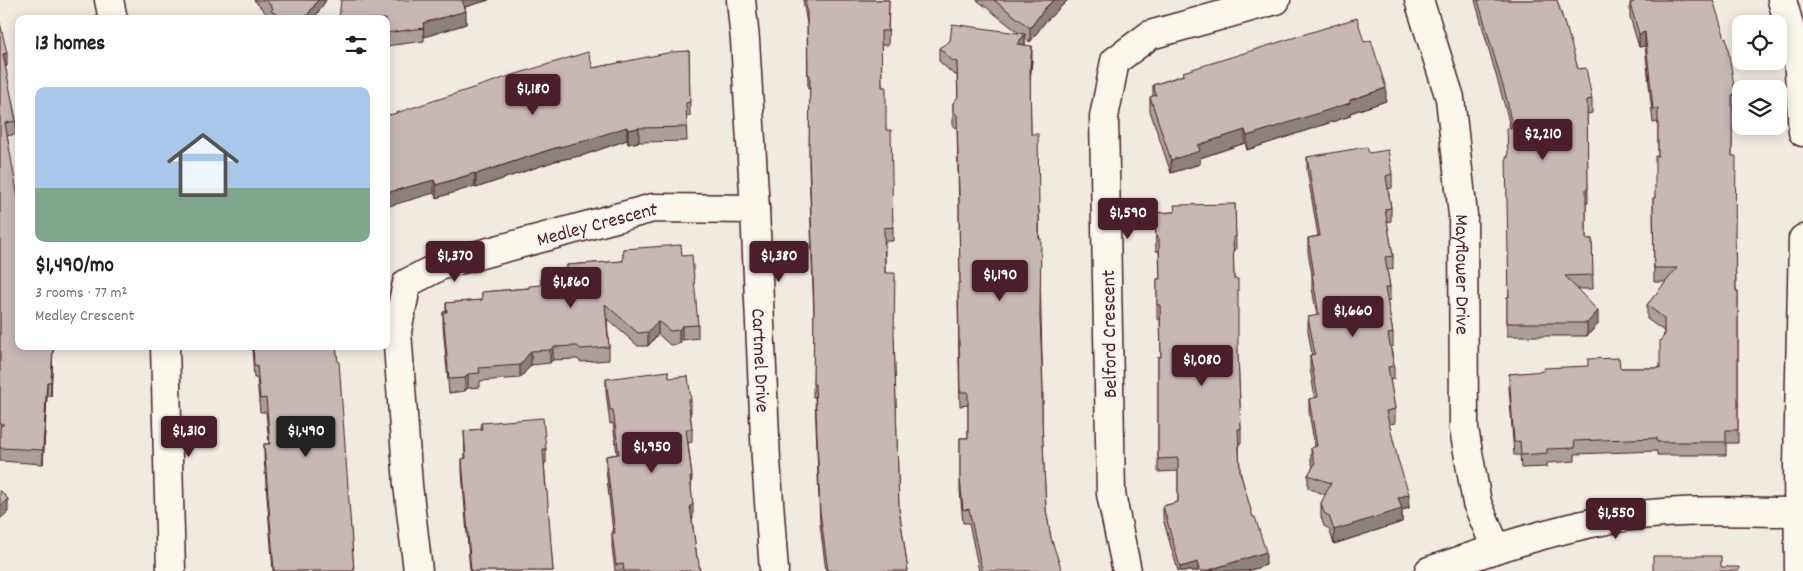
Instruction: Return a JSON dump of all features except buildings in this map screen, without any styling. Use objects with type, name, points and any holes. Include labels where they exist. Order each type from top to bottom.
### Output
[{"type":"street","points":[[109,0],[112,15]]},
{"type":"street","name":"Cartmel Drive","points":[[741,0],[755,208],[766,460],[774,571]]},
{"type":"street","name":"Belford Crescent","points":[[1127,571],[1111,494],[1104,117],[1115,61],[1150,35],[1276,0]]},
{"type":"street","name":"Mayflower Drive","points":[[1419,0],[1450,98],[1463,215],[1464,429],[1477,503],[1496,548]]},
{"type":"street","points":[[1782,0],[1798,57],[1803,132]]},
{"type":"street","name":"Medley Crescent","points":[[418,571],[408,485],[397,331],[407,283],[444,264],[653,208],[755,208]]},
{"type":"street","points":[[1800,571],[1803,239]]},
{"type":"street","points":[[165,350],[171,571]]},
{"type":"street","points":[[1429,571],[1496,548],[1613,519],[1677,512],[1800,512]]}]
